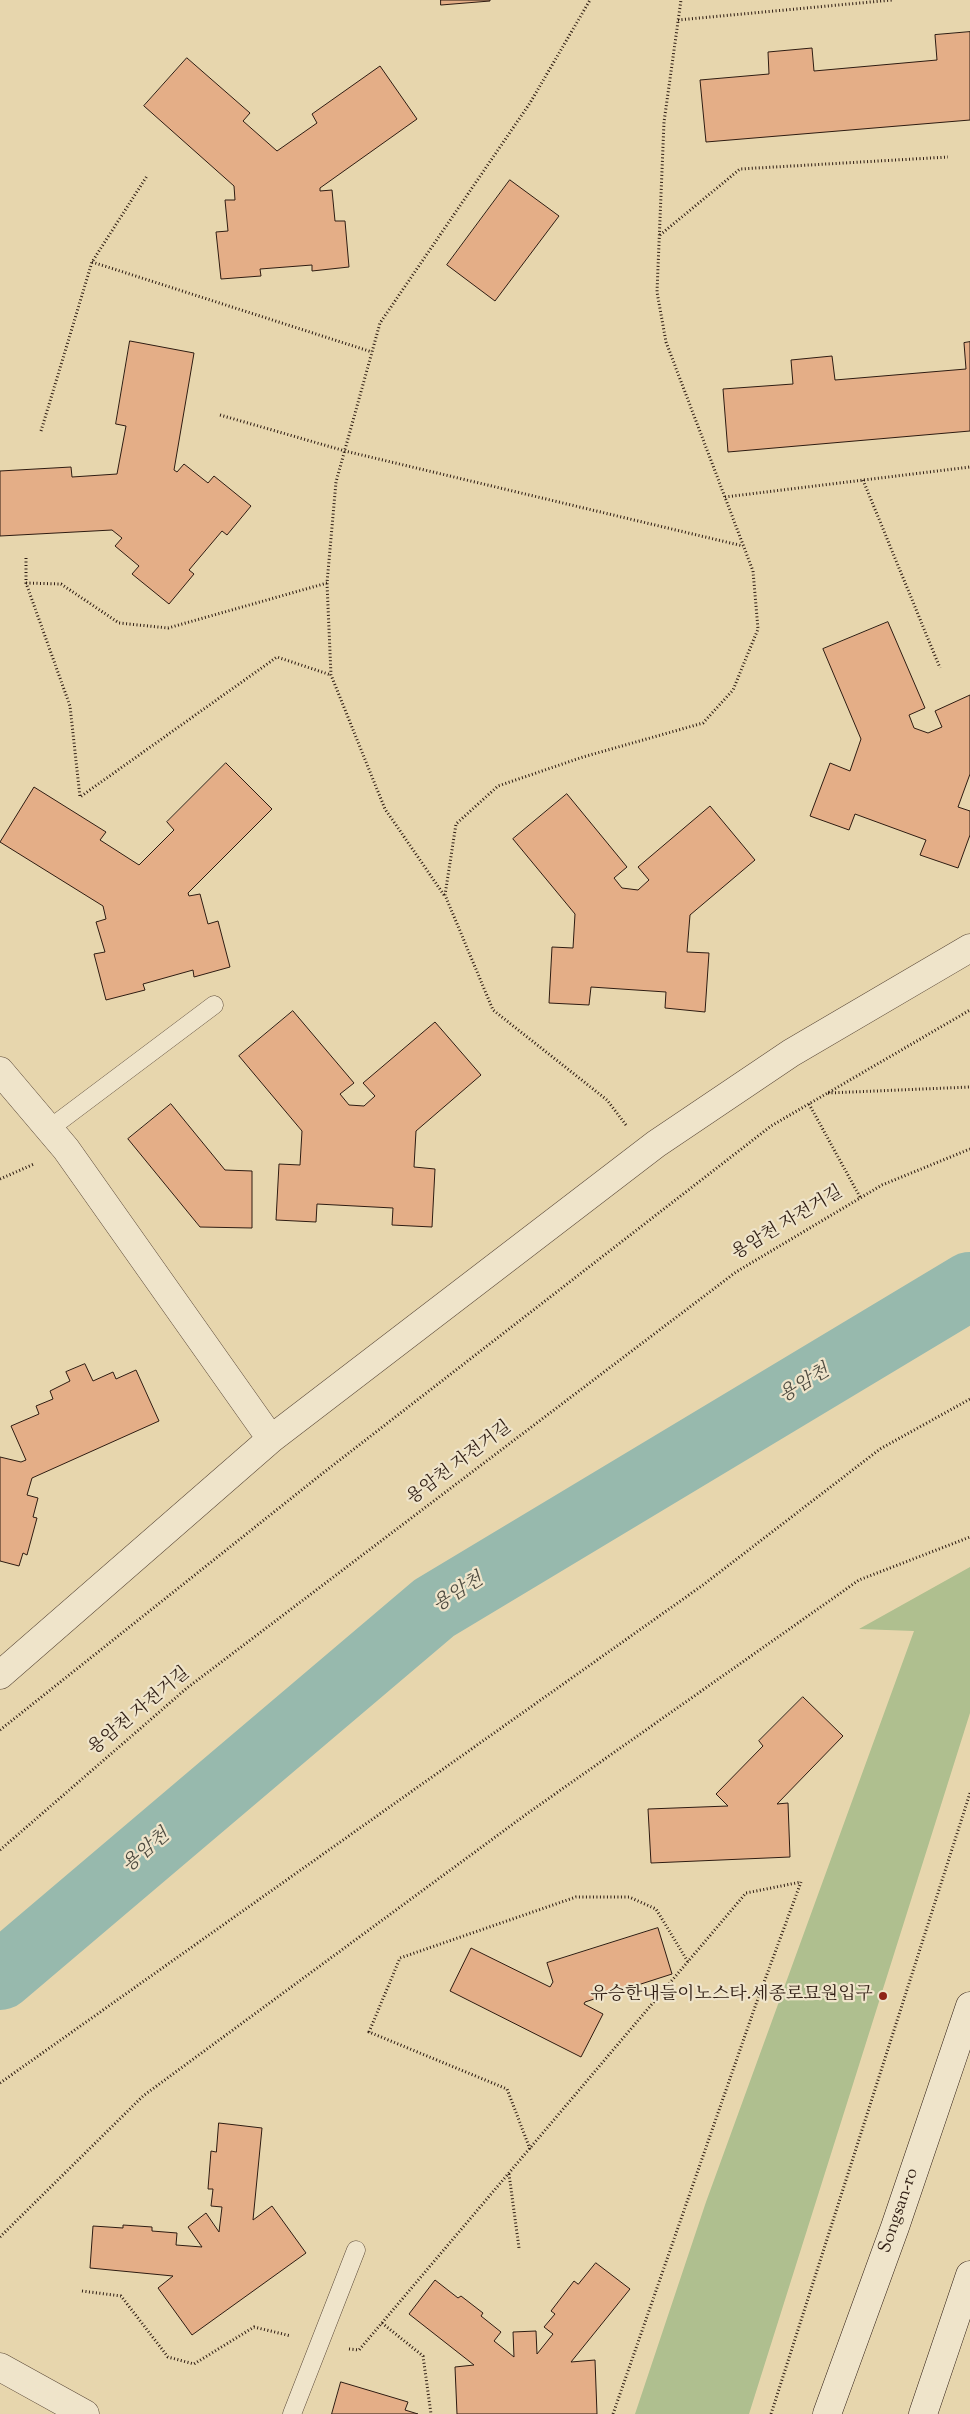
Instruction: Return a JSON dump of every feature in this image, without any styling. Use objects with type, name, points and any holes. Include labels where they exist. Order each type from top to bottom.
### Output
[{"type":"street","points":[[0,1675],[271,1439],[656,1144],[791,1053],[970,948]]},
{"type":"street","points":[[0,1070],[66,1149],[271,1439]]},
{"type":"street","name":"Songsan-ro","points":[[827,2414],[895,2226],[970,2006]]},
{"type":"street","points":[[923,2414],[970,2275]]},
{"type":"street","points":[[0,2367],[85,2414]]},
{"type":"lane","points":[[49,1129],[214,1005]]},
{"type":"lane","points":[[292,2414],[356,2250]]},
{"type":"path","points":[[590,0],[530,103],[380,323],[336,482],[327,582],[331,675],[385,809],[445,895],[493,1010],[606,1100],[627,1127]]},
{"type":"path","points":[[445,895],[456,824],[498,786],[583,758],[703,723],[733,690],[758,629],[753,571],[666,342],[657,292],[664,122],[681,0]]},
{"type":"path","points":[[678,20],[892,0]]},
{"type":"path","points":[[660,236],[740,169],[948,157]]},
{"type":"path","points":[[41,431],[92,262],[147,176]]},
{"type":"path","points":[[92,262],[372,352]]},
{"type":"path","points":[[220,415],[345,451],[743,546]]},
{"type":"path","points":[[725,496],[970,467]]},
{"type":"path","points":[[863,480],[940,668]]},
{"type":"path","points":[[26,558],[26,583],[70,706],[80,797],[277,657],[331,675]]},
{"type":"path","points":[[26,583],[61,584],[119,623],[168,628],[327,582]]},
{"type":"path","points":[[0,1730],[323,1473],[771,1126],[970,1010]]},
{"type":"path","points":[[828,1093],[970,1086]]},
{"type":"path","points":[[810,1104],[860,1197]]},
{"type":"path","name":"용암천 자전거길","points":[[0,1850],[187,1688],[728,1278],[882,1185],[970,1149]]},
{"type":"path","points":[[0,2083],[703,1584],[880,1449],[970,1399]]},
{"type":"path","points":[[0,2237],[143,2096],[528,1813],[858,1580],[970,1537]]},
{"type":"path","points":[[771,2414],[970,1794]]},
{"type":"path","points":[[82,2291],[121,2296],[168,2357],[194,2364],[254,2327],[319,2344],[358,2350],[746,1893],[801,1882],[756,2004],[613,2414]]},
{"type":"path","points":[[530,2149],[507,2089],[369,2032],[400,1958],[576,1897],[629,1897],[656,1909],[688,1962]]},
{"type":"path","points":[[508,2174],[519,2248]]},
{"type":"path","points":[[382,2323],[423,2356],[431,2414]]},
{"type":"green space","points":[[970,1567],[970,1713],[749,2414],[635,2414],[706,2202],[914,1631],[859,1629]]},
{"type":"building","points":[[441,0],[490,0],[490,1],[441,5]]},
{"type":"building","points":[[970,32],[970,120],[706,142],[700,80],[769,74],[768,52],[812,48],[814,71],[937,60],[935,35]]},
{"type":"building","points":[[187,58],[250,113],[243,121],[277,151],[317,123],[312,114],[380,66],[417,119],[320,188],[320,191],[332,190],[335,221],[345,221],[349,267],[312,271],[312,265],[260,269],[261,276],[221,279],[216,232],[228,231],[225,200],[235,200],[234,186],[144,106]]},
{"type":"building","points":[[510,180],[559,216],[495,301],[447,265]]},
{"type":"building","points":[[130,341],[194,353],[174,470],[177,472],[184,464],[208,483],[214,476],[251,506],[227,535],[222,531],[189,570],[194,574],[169,604],[132,574],[139,566],[115,546],[122,538],[112,530],[0,536],[0,471],[71,467],[72,477],[117,474],[126,426],[116,424]]},
{"type":"building","points":[[970,342],[970,431],[728,452],[723,389],[793,384],[791,360],[832,356],[835,380],[966,369],[964,343]]},
{"type":"building","points":[[888,622],[925,708],[909,715],[914,728],[928,733],[942,727],[935,711],[970,695],[970,774],[958,807],[970,811],[970,835],[958,868],[920,855],[926,840],[855,814],[849,830],[810,816],[830,763],[850,771],[861,739],[823,649]]},
{"type":"building","points":[[226,763],[272,809],[188,893],[189,896],[200,894],[208,924],[218,921],[230,967],[194,977],[193,970],[143,984],[145,990],[106,1000],[94,954],[105,952],[96,922],[106,919],[103,906],[0,842],[34,787],[106,832],[100,840],[139,865],[174,830],[167,822]]},
{"type":"building","points":[[567,794],[627,867],[614,878],[622,888],[638,890],[649,880],[638,867],[710,806],[755,860],[690,915],[687,952],[709,953],[705,1012],[665,1008],[666,992],[591,987],[589,1005],[549,1003],[552,947],[573,948],[575,914],[513,839]]},
{"type":"building","points":[[293,1011],[354,1083],[340,1094],[349,1105],[364,1106],[375,1096],[363,1083],[435,1022],[481,1075],[416,1131],[414,1167],[435,1169],[432,1227],[392,1225],[393,1208],[317,1204],[316,1222],[276,1220],[279,1164],[300,1165],[302,1131],[239,1056]]},
{"type":"building","points":[[171,1104],[225,1170],[252,1171],[252,1228],[200,1227],[128,1139]]},
{"type":"building","points":[[85,1364],[93,1381],[113,1372],[116,1379],[136,1370],[159,1421],[32,1478],[27,1495],[38,1498],[33,1517],[37,1518],[27,1555],[23,1553],[19,1566],[0,1561],[0,1457],[21,1462],[26,1460],[11,1426],[39,1414],[36,1406],[53,1399],[50,1391],[70,1381],[66,1372]]},
{"type":"building","points":[[803,1697],[843,1736],[777,1804],[788,1803],[790,1857],[651,1863],[648,1809],[728,1806],[716,1794],[763,1746],[759,1741]]},
{"type":"building","points":[[658,1928],[672,1974],[585,2002],[584,2004],[603,2014],[581,2057],[450,1991],[471,1948],[550,1987],[553,1982],[547,1963]]},
{"type":"building","points":[[219,2123],[262,2128],[253,2220],[272,2206],[306,2253],[192,2335],[158,2288],[173,2276],[90,2268],[93,2226],[123,2228],[123,2225],[152,2227],[152,2231],[177,2233],[176,2245],[202,2247],[188,2227],[206,2213],[219,2232],[222,2207],[211,2206],[213,2189],[208,2189],[211,2151],[216,2152]]},
{"type":"building","points":[[596,2263],[630,2289],[571,2362],[595,2360],[597,2414],[457,2414],[455,2367],[474,2365],[409,2314],[435,2280],[458,2298],[461,2296],[483,2313],[481,2316],[501,2332],[494,2341],[514,2357],[513,2332],[536,2331],[537,2354],[553,2334],[544,2327],[555,2314],[551,2311],[574,2281],[578,2284]]},
{"type":"building","points":[[341,2382],[408,2402],[405,2410],[418,2414],[332,2414]]},
{"type":"waterway","name":"용암천","points":[[0,1976],[434,1608],[970,1286]]},
{"type":"place","name":"유승한내들이노스타.세종로묘원입구","points":[[883,1996]]}]
